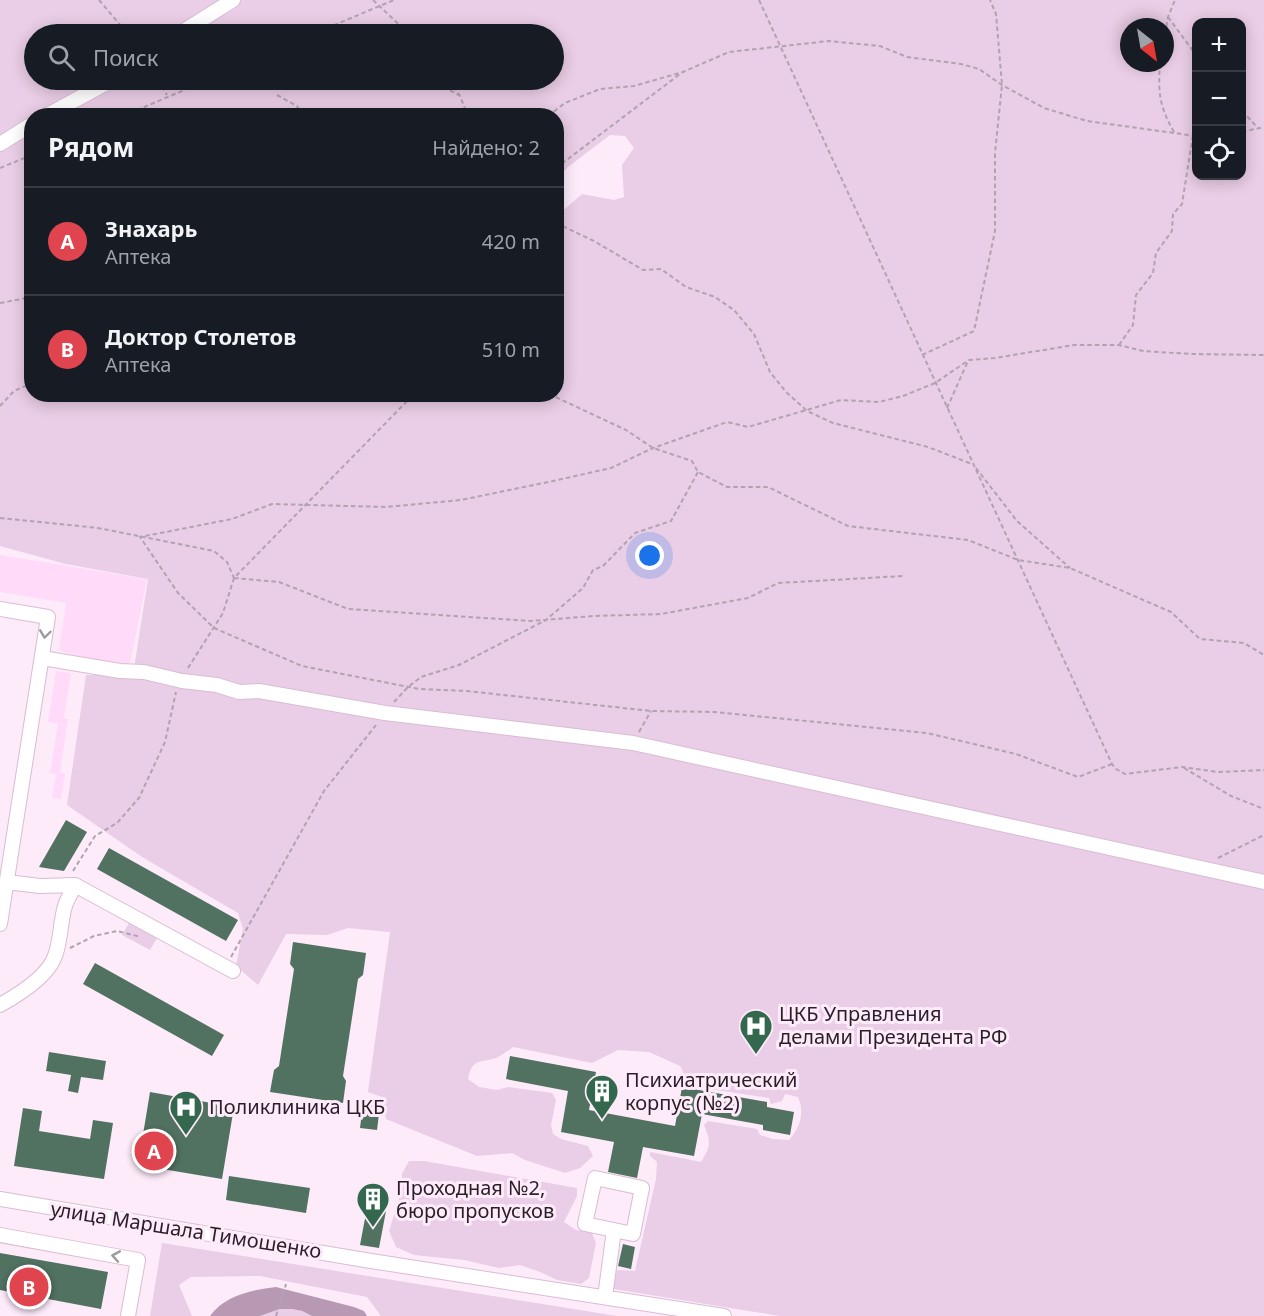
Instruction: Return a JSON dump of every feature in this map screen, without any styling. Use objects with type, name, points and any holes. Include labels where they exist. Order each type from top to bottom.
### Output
[{"type":"street","points":[[196,24],[233,0]]},
{"type":"street","points":[[61,108],[94,90]]},
{"type":"street","points":[[0,144],[24,129]]},
{"type":"street","points":[[0,609],[48,617],[0,924]]},
{"type":"street","points":[[42,658],[120,671],[144,672],[239,692],[260,691],[386,713],[633,743],[1264,882]]},
{"type":"street","points":[[7,882],[40,886],[75,885],[229,969]]},
{"type":"street","points":[[0,1005],[18,995],[37,979],[54,959],[65,905],[75,885]]},
{"type":"street","points":[[595,1178],[642,1188],[633,1234],[614,1230],[585,1224],[595,1178]]},
{"type":"street","name":"улица Маршала Тимошенко","points":[[0,1200],[723,1316]]},
{"type":"street","points":[[605,1298],[614,1230]]},
{"type":"street","points":[[0,1235],[138,1260],[128,1316]]},
{"type":"path","points":[[99,0],[119,24]]},
{"type":"path","points":[[372,0],[398,24]]},
{"type":"path","points":[[337,24],[394,0]]},
{"type":"path","points":[[759,0],[1112,764],[1125,774],[1182,766],[1218,772],[1264,770]]},
{"type":"path","points":[[922,355],[974,331],[995,231],[995,153],[1002,85],[996,14],[990,0]]},
{"type":"path","points":[[1175,0],[1168,17],[1192,48]]},
{"type":"path","points":[[558,108],[565,103],[600,89],[634,86],[683,72],[729,52],[829,41],[880,46],[907,57],[978,69],[1044,108],[1087,121],[1192,135]]},
{"type":"path","points":[[564,162],[683,72]]},
{"type":"path","points":[[1159,72],[1158,91],[1162,109],[1174,132]]},
{"type":"path","points":[[163,90],[167,97]]},
{"type":"path","points":[[142,108],[184,90]]},
{"type":"path","points":[[448,90],[460,96]]},
{"type":"path","points":[[456,90],[465,108]]},
{"type":"path","points":[[277,95],[298,108]]},
{"type":"path","points":[[1246,115],[1258,128]]},
{"type":"path","points":[[1246,131],[1264,127]]},
{"type":"path","points":[[1119,345],[1133,325],[1136,295],[1153,273],[1155,252],[1172,231],[1173,214],[1182,204],[1192,151]]},
{"type":"path","points":[[0,168],[24,158]]},
{"type":"path","points":[[564,227],[594,241],[643,270],[661,269],[686,287],[715,297],[734,310],[754,334],[770,372],[786,392],[807,411],[833,423],[928,447],[972,464],[1017,521],[1070,568]]},
{"type":"path","points":[[0,303],[24,298]]},
{"type":"path","points":[[140,537],[232,519],[272,504],[386,507],[461,500],[611,468],[653,448],[727,422],[748,427],[841,400],[879,402],[903,396],[935,383],[969,360],[1074,345],[1119,345],[1155,351],[1264,355]]},
{"type":"path","points":[[947,408],[969,360]]},
{"type":"path","points":[[0,406],[14,391],[24,387]]},
{"type":"path","points":[[564,401],[626,430],[653,448],[692,461],[698,472],[727,487],[768,488],[848,526],[968,540],[1018,560],[1070,568],[1171,612],[1200,639],[1244,643],[1264,656]]},
{"type":"path","points":[[192,660],[223,613],[234,578],[406,402]]},
{"type":"path","points":[[229,969],[324,791],[408,687],[421,677],[459,665],[546,620],[583,588],[593,570],[603,566],[635,533],[671,520],[698,472]]},
{"type":"path","points":[[0,518],[98,528],[214,551],[227,562],[234,578]]},
{"type":"path","points":[[140,537],[178,593],[214,628],[302,666],[408,687],[651,711],[716,712],[927,734],[1016,754],[1078,777],[1112,764]]},
{"type":"path","points":[[234,578],[279,582],[348,609],[531,621],[661,614],[748,598],[778,583],[903,576]]},
{"type":"path","points":[[75,885],[72,872],[95,836],[117,823],[139,798],[165,742],[174,697]]},
{"type":"path","points":[[633,743],[651,711]]},
{"type":"path","points":[[1182,766],[1231,796],[1264,809]]},
{"type":"path","points":[[1200,868],[1264,835]]},
{"type":"path","points":[[54,959],[94,936],[117,931],[143,937],[149,925]]},
{"type":"path","points":[[276,1316],[286,1284]]},
{"type":"shaded area","points":[[0,0],[1264,0],[1264,1316],[780,1316],[614,1289],[609,1284],[610,1272],[635,1271],[656,1179],[657,1162],[650,1156],[650,1152],[701,1162],[709,1144],[704,1125],[708,1121],[757,1129],[760,1135],[789,1140],[800,1120],[801,1109],[798,1097],[785,1094],[782,1101],[771,1104],[769,1098],[690,1086],[680,1066],[649,1052],[618,1050],[592,1063],[513,1047],[496,1058],[474,1064],[468,1079],[479,1087],[497,1090],[508,1087],[552,1093],[556,1100],[551,1125],[553,1134],[561,1139],[588,1146],[593,1156],[580,1168],[565,1173],[525,1160],[512,1153],[477,1156],[386,1119],[382,1097],[368,1092],[390,932],[348,928],[327,935],[286,934],[258,985],[236,966],[243,929],[238,913],[142,857],[67,805],[86,675],[133,675],[148,579],[66,564],[0,546]]},
{"type":"shaded area","points":[[0,555],[147,579],[129,668],[59,651],[66,603],[0,592]]},
{"type":"shaded area","points":[[56,671],[71,673],[64,718],[68,719],[60,772],[65,774],[61,799],[52,798],[56,774],[50,773],[58,724],[48,722]]},
{"type":"shaded area","points":[[129,923],[157,938],[150,950],[122,935]]},
{"type":"shaded area","points":[[409,1161],[424,1161],[577,1188],[577,1196],[564,1222],[576,1230],[592,1233],[596,1243],[589,1278],[581,1284],[557,1280],[520,1265],[499,1268],[464,1260],[414,1255],[396,1247],[389,1231],[402,1190],[402,1174]]},
{"type":"shaded area","points":[[162,1243],[617,1316],[381,1316],[367,1297],[260,1276],[191,1277],[179,1285],[192,1316],[150,1316]]},
{"type":"shaded area","points":[[276,1287],[354,1307],[364,1311],[367,1316],[312,1316],[302,1311],[280,1309],[260,1316],[210,1316],[231,1298]]},
{"type":"shaded area","points":[[280,1309],[296,1310],[312,1316],[260,1316]]},
{"type":"building","points":[[66,820],[87,832],[64,871],[39,867]]},
{"type":"building","points":[[109,848],[238,920],[226,941],[97,869]]},
{"type":"building","points":[[293,942],[366,953],[363,975],[358,979],[343,1076],[346,1081],[343,1103],[270,1092],[274,1070],[279,1066],[294,969],[290,964]]},
{"type":"building","points":[[95,963],[224,1035],[212,1056],[83,984]]},
{"type":"building","points":[[49,1052],[106,1061],[103,1080],[81,1077],[78,1093],[68,1091],[71,1075],[46,1071]]},
{"type":"building","name":"Психиатрический корпус (№2)","points":[[510,1056],[596,1072],[589,1110],[675,1126],[682,1087],[767,1102],[767,1107],[794,1112],[790,1135],[763,1130],[763,1125],[702,1114],[694,1156],[643,1147],[637,1178],[608,1172],[614,1142],[561,1132],[568,1091],[506,1079]]},
{"type":"building","name":"Поликлиника ЦКБ","points":[[150,1092],[234,1107],[222,1179],[138,1165]]},
{"type":"building","points":[[363,1104],[380,1106],[377,1130],[360,1128]]},
{"type":"building","points":[[23,1108],[42,1111],[39,1131],[90,1139],[93,1120],[113,1123],[104,1179],[14,1166]]},
{"type":"building","points":[[229,1176],[310,1188],[306,1213],[226,1200]]},
{"type":"building","name":"Проходная №2, бюро пропусков","points":[[367,1208],[386,1211],[379,1248],[360,1245]]},
{"type":"building","points":[[623,1244],[635,1247],[631,1269],[618,1266]]},
{"type":"building","points":[[0,1253],[108,1272],[101,1309],[0,1290]]},
{"type":"place","name":"ЦКБ Управления делами Президента РФ","points":[[756,1055]]},
{"type":"place","name":"Психиатрический корпус (№2)","points":[[602,1120]]},
{"type":"place","name":"Поликлиника ЦКБ","points":[[186,1136]]},
{"type":"place","name":"Знахарь","points":[[154,1151]]},
{"type":"place","name":"Проходная №2, бюро пропусков","points":[[373,1228]]},
{"type":"place","name":"Доктор Столетов","points":[[29,1287]]}]
